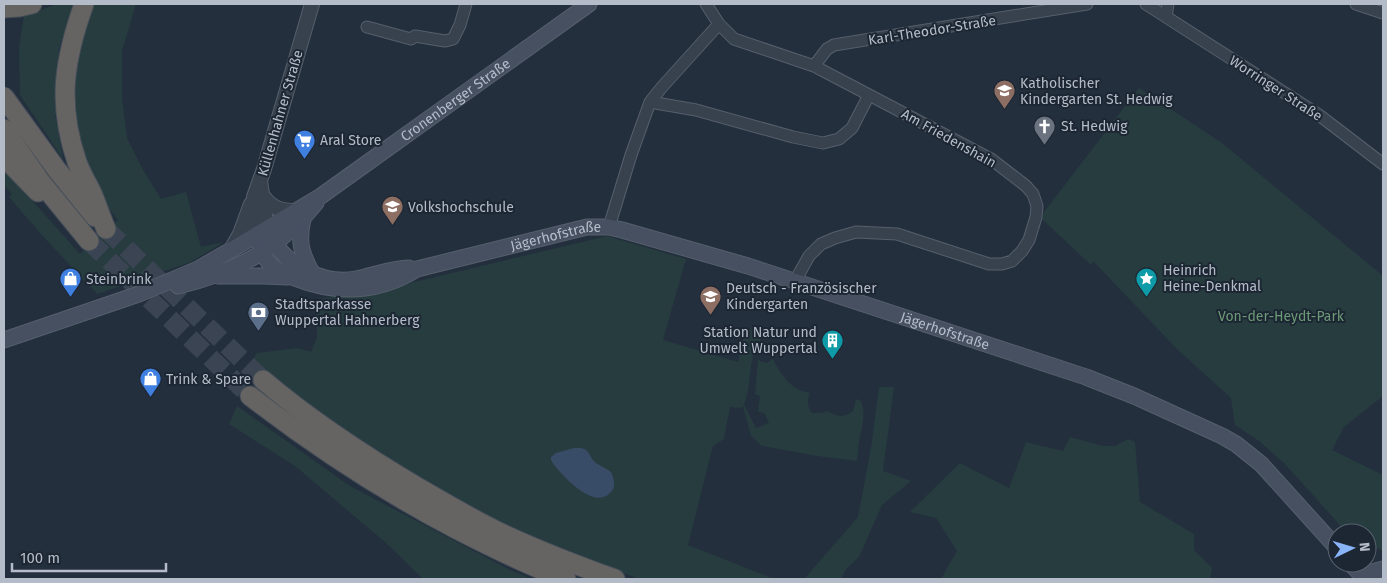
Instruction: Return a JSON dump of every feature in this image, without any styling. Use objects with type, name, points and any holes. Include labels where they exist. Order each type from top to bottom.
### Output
[{"type":"highway","points":[[4,8],[32,4]]},
{"type":"highway","points":[[4,97],[57,170],[106,229],[78,164],[66,114],[67,65],[73,37],[84,4]]},
{"type":"highway","points":[[4,129],[40,181],[88,240],[4,157]]},
{"type":"highway","points":[[263,380],[284,398],[340,438],[395,474],[448,505],[498,532],[555,557],[615,579]]},
{"type":"highway","points":[[250,396],[330,454],[386,490],[489,546],[566,579]]},
{"type":"main road","name":"Cronenberger Straße","points":[[207,277],[273,249],[299,215],[321,196],[589,4]]},
{"type":"main road","name":"Cronenberger Straße","points":[[139,294],[198,269],[231,250],[260,229],[299,215]]},
{"type":"main road","points":[[299,215],[300,245],[303,256],[312,273]]},
{"type":"main road","name":"Jägerhofstraße","points":[[273,249],[282,272],[331,288],[360,289],[390,282],[418,269],[587,227],[608,227],[628,232],[795,281],[910,318],[1086,377],[1134,396],[1236,444],[1261,464],[1327,537]]},
{"type":"main road","points":[[260,229],[273,249]]},
{"type":"main road","name":"Jägerhofstraße","points":[[273,249],[300,267],[330,279],[354,279],[407,267],[418,269]]},
{"type":"main road","points":[[4,340],[139,294],[188,284],[207,277],[256,276],[296,278]]},
{"type":"main road","points":[[1364,577],[1370,572],[1383,569]]},
{"type":"street","name":"Küllenhahner Straße","points":[[258,196],[260,180],[312,4]]},
{"type":"street","points":[[366,27],[411,39],[415,36],[445,41],[453,39],[460,25],[466,4]]},
{"type":"street","name":"Am Friedenshain","points":[[706,4],[719,24],[734,39],[814,66],[991,159],[1026,186],[1033,194],[1037,206],[1032,235],[1022,251],[1012,261],[1002,264],[989,264],[897,234],[856,232],[822,244],[809,256],[795,281]]},
{"type":"street","name":"Karl-Theodor-Straße","points":[[814,66],[827,49],[834,46],[1087,4]]},
{"type":"street","name":"Worringer Straße","points":[[1146,4],[1318,115],[1383,164]]},
{"type":"street","points":[[1166,17],[1168,4]]},
{"type":"street","points":[[1356,4],[1383,13]]},
{"type":"street","points":[[608,227],[650,102],[719,24]]},
{"type":"street","points":[[650,102],[696,110],[793,137],[823,143],[839,138],[852,128],[869,94]]},
{"type":"street","points":[[258,196],[275,208],[299,215]]},
{"type":"street","points":[[258,196],[264,209],[260,229]]},
{"type":"street","points":[[231,250],[258,196]]},
{"type":"green space","points":[[57,4],[75,4],[59,48],[55,113],[63,159],[20,95],[19,47],[24,16]]},
{"type":"green space","points":[[90,4],[136,4],[122,51],[122,98],[127,138],[142,168],[161,199],[186,192],[201,247],[224,242],[191,262],[97,294],[9,197],[12,194],[4,185],[4,169],[80,254],[118,220],[98,195],[88,176],[70,97]]},
{"type":"green space","name":"Von-der-Heydt-Park","points":[[1139,88],[1222,143],[1383,276],[1383,396],[1344,427],[1332,450],[1383,475],[1383,551],[1377,548],[1377,523],[1338,523],[1285,464],[1259,441],[1235,425],[1231,398],[1178,350],[1093,261],[1091,265],[1042,219],[1044,212]]},
{"type":"green space","points":[[607,236],[686,259],[663,340],[738,362],[746,328],[762,333],[757,351],[753,356],[744,405],[756,428],[769,423],[765,414],[758,412],[760,396],[755,394],[758,359],[767,363],[773,359],[787,381],[797,389],[810,393],[808,403],[812,413],[827,411],[834,415],[843,416],[853,411],[856,399],[861,401],[863,419],[857,461],[762,446],[751,436],[743,406],[741,408],[730,407],[724,439],[713,446],[688,545],[774,579],[639,579],[558,548],[461,503],[247,368],[257,353],[298,348],[311,352],[317,337],[316,299],[374,292]]},
{"type":"green space","points":[[879,387],[894,387],[883,471],[911,481],[882,505],[859,557],[846,569],[841,579],[804,579],[858,517],[871,448]]},
{"type":"green space","points":[[237,406],[350,486],[508,569],[532,579],[423,579],[386,543],[295,466],[229,424]]},
{"type":"green space","points":[[1070,437],[1103,446],[1115,446],[1128,439],[1135,442],[1140,502],[1194,534],[1194,550],[1212,568],[1210,579],[941,579],[957,551],[936,518],[910,512],[960,463],[1009,488],[1026,442],[1063,451]]},
{"type":"water","points":[[574,448],[586,450],[596,463],[611,472],[614,480],[612,492],[602,497],[587,494],[572,484],[554,465],[551,457],[556,453]]},
{"type":"tunnel","points":[[106,229],[263,380]]},
{"type":"tunnel","points":[[89,241],[250,396]]},
{"type":"place","name":"Katholischer Kindergarten St. Hedwig","points":[[1004,110]]},
{"type":"place","name":"St. Hedwig","points":[[1045,145]]},
{"type":"place","name":"Aral Store","points":[[304,159]]},
{"type":"place","name":"Volkshochschule","points":[[392,226]]},
{"type":"place","name":"Heinrich Heine-Denkmal","points":[[1147,297]]},
{"type":"place","name":"Steinbrink","points":[[70,298]]},
{"type":"place","name":"Deutsch - Französischer Kindergarten","points":[[710,315]]},
{"type":"place","name":"Stadtsparkasse Wuppertal Hahnerberg","points":[[259,331]]},
{"type":"place","name":"Station Natur und Umwelt Wuppertal","points":[[833,359]]},
{"type":"place","name":"Trink & Spare","points":[[150,398]]}]
